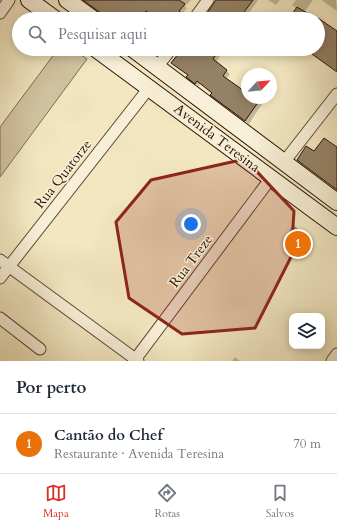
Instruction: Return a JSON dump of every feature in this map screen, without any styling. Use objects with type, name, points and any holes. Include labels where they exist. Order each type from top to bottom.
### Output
[{"type":"main road","points":[[29,0],[45,12]]},
{"type":"main road","points":[[67,0],[81,12]]},
{"type":"main road","name":"Avenida Teresina","points":[[106,56],[337,227]]},
{"type":"main road","name":"Avenida Teresina","points":[[142,56],[337,202]]},
{"type":"street","points":[[0,13],[9,0]]},
{"type":"street","points":[[199,12],[208,0]]},
{"type":"street","points":[[157,67],[166,56]]},
{"type":"street","name":"Rua Quatorze","points":[[0,278],[4,263],[149,88]]},
{"type":"street","points":[[284,162],[337,94]]},
{"type":"street","name":"Rua Treze","points":[[136,360],[271,178]]},
{"type":"street","points":[[4,263],[136,360]]},
{"type":"street","points":[[0,318],[40,349]]},
{"type":"street","points":[[332,361],[337,354]]},
{"type":"highlighted area","points":[[245,159],[294,211],[291,257],[255,328],[182,334],[129,298],[116,222],[151,180]]},
{"type":"shaded area","points":[[53,56],[83,56],[87,59],[0,177],[0,127]]},
{"type":"shaded area","points":[[293,226],[308,237],[304,243],[289,233]]},
{"type":"building","points":[[83,0],[179,0],[185,4],[179,11],[180,12],[99,12]]},
{"type":"building","points":[[216,0],[253,0],[244,12],[208,12]]},
{"type":"building","points":[[297,7],[305,12],[293,12]]},
{"type":"building","points":[[325,23],[337,31],[337,72],[315,56],[325,56]]},
{"type":"building","points":[[176,56],[215,56],[213,59],[227,70],[223,76],[241,89],[241,104],[257,104],[245,121],[210,95],[212,93],[197,81],[195,84],[186,77],[188,75],[171,63]]},
{"type":"building","points":[[324,138],[337,147],[337,190],[297,160],[306,146],[314,151]]},
{"type":"place","name":"Cantão do Chef","points":[[298,244]]}]
